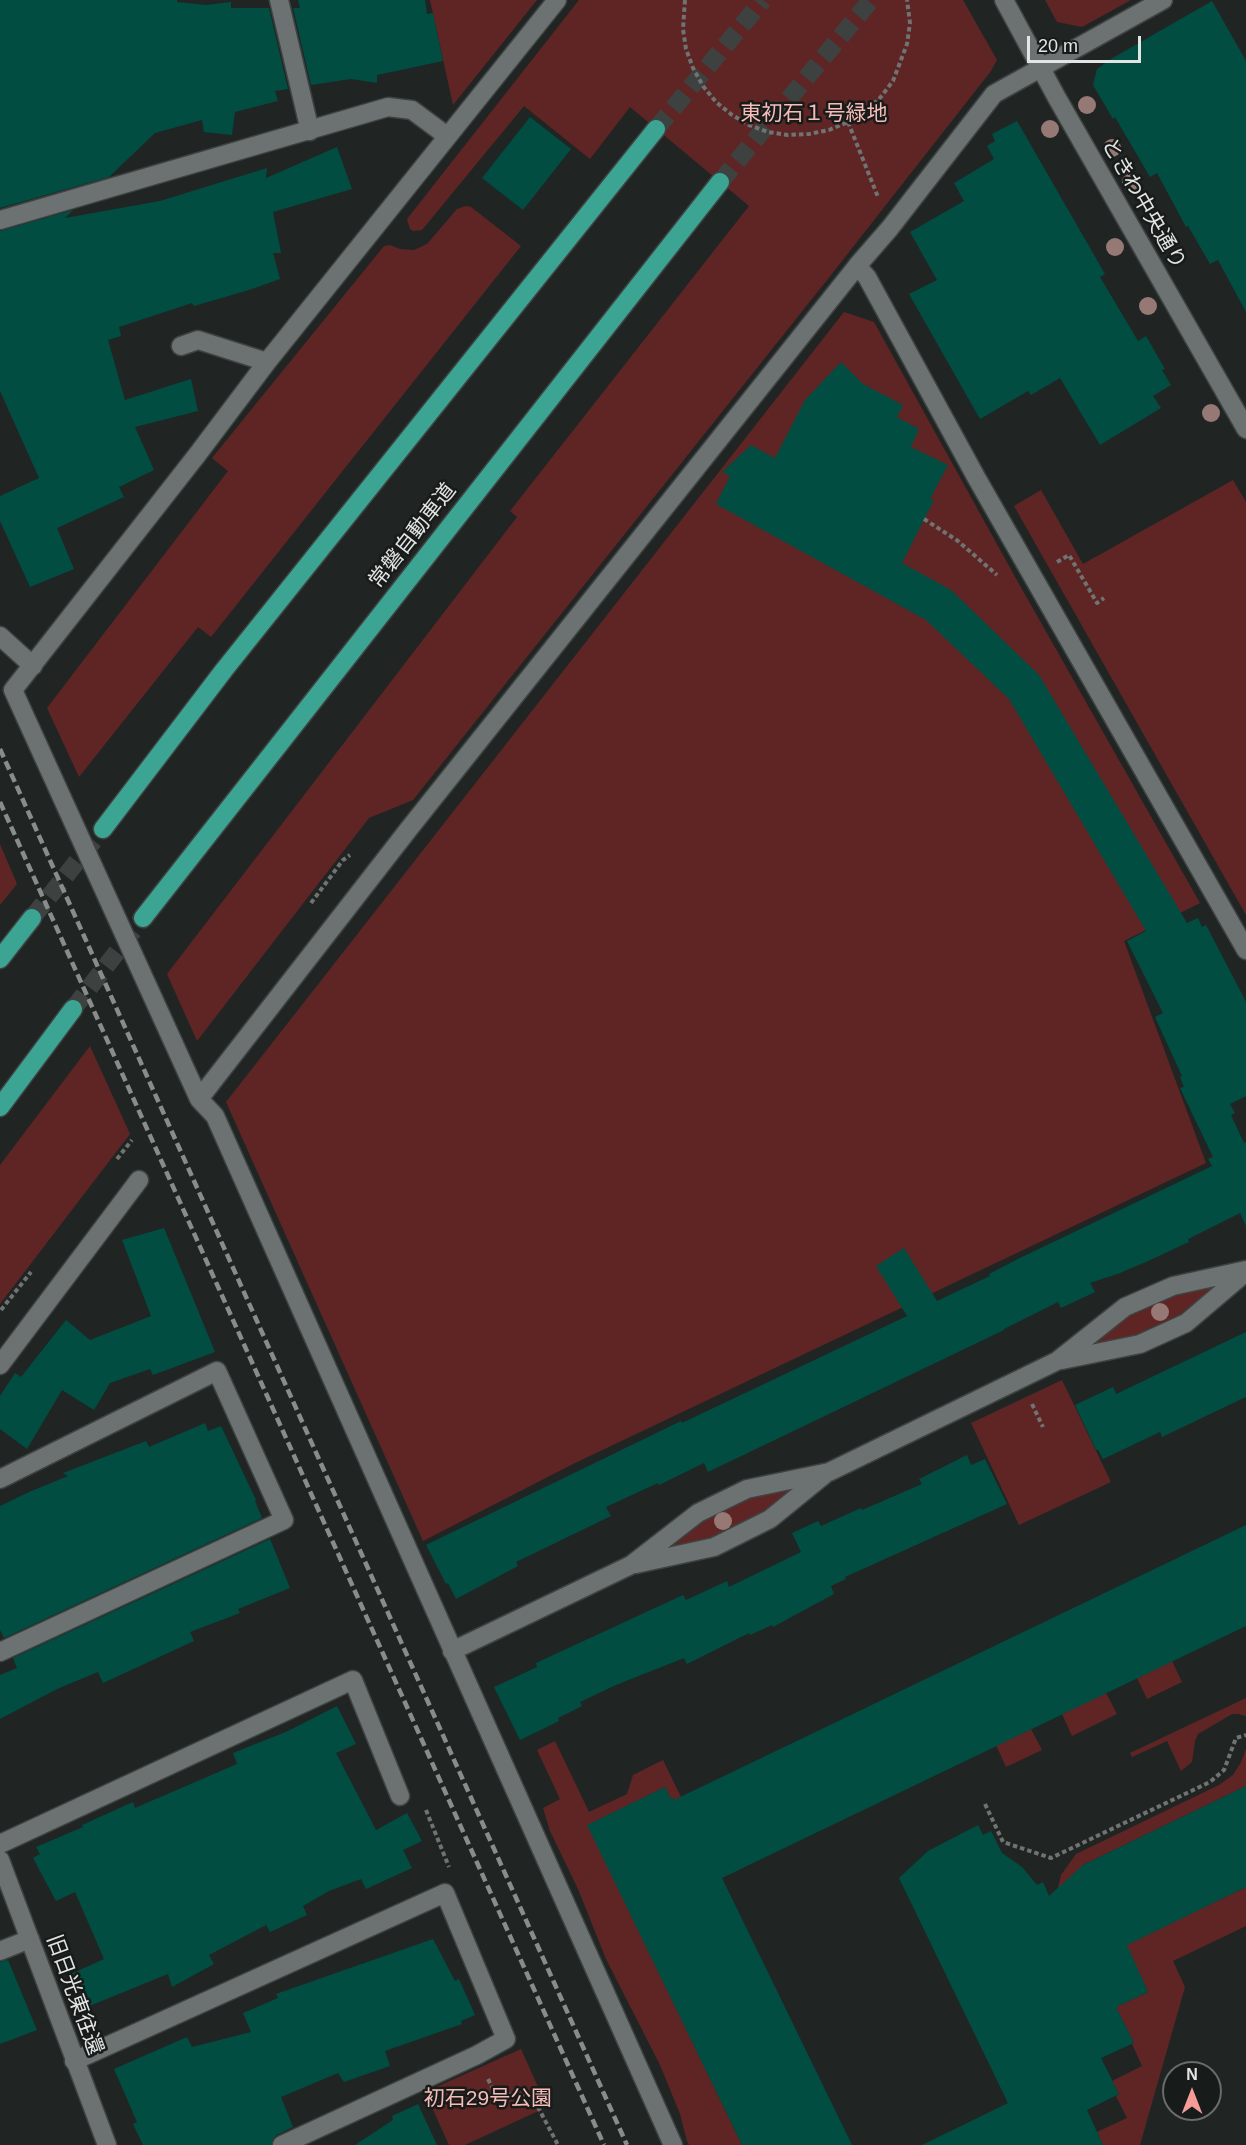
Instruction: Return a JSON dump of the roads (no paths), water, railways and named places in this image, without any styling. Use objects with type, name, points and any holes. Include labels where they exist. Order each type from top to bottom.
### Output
[{"type":"highway","points":[[103,829],[224,670],[656,129]]},
{"type":"highway","name":"常磐自動車道","points":[[143,918],[720,182]]},
{"type":"highway","points":[[0,959],[32,918]]},
{"type":"highway","points":[[0,1107],[73,1009]]},
{"type":"street","points":[[279,0],[309,131]]},
{"type":"street","points":[[557,0],[267,362],[13,690],[199,1099],[215,1116],[673,2145]]},
{"type":"street","name":"ときわ中央通り","points":[[1004,0],[1040,68],[1246,429]]},
{"type":"street","points":[[199,1099],[408,830],[857,266],[890,228],[994,94],[1163,0]]},
{"type":"street","points":[[0,220],[388,107],[412,110],[447,136]]},
{"type":"street","points":[[857,266],[867,277],[987,497],[1246,950]]},
{"type":"street","points":[[181,346],[198,340],[267,362]]},
{"type":"street","points":[[0,636],[33,666]]},
{"type":"street","points":[[0,1365],[139,1180]]},
{"type":"street","points":[[631,1565],[714,1547],[770,1519],[829,1472],[1057,1361],[1125,1307],[1173,1286],[1246,1271]]},
{"type":"street","points":[[1057,1361],[1140,1344],[1186,1323],[1246,1271]]},
{"type":"street","points":[[0,1479],[217,1371],[284,1520],[0,1652]]},
{"type":"street","points":[[452,1651],[631,1565],[698,1513],[747,1489],[829,1472]]},
{"type":"street","points":[[0,1844],[353,1680],[400,1796]]},
{"type":"street","name":"旧日光東往還","points":[[0,1860],[107,2145]]},
{"type":"street","points":[[74,2061],[445,1893],[506,2039],[477,2055],[282,2145]]},
{"type":"street","points":[[0,1951],[30,1939]]},
{"type":"tunnel","points":[[656,129],[763,0]]},
{"type":"tunnel","points":[[720,182],[871,0]]},
{"type":"tunnel","points":[[32,918],[103,829]]},
{"type":"tunnel","points":[[73,1009],[143,918]]},
{"type":"railway","points":[[0,749],[627,2145]]},
{"type":"railway","points":[[0,802],[604,2145]]},
{"type":"park label","name":"東初石１号緑地","points":[[814,114]]},
{"type":"park label","name":"初石29号公園","points":[[488,2099]]}]
